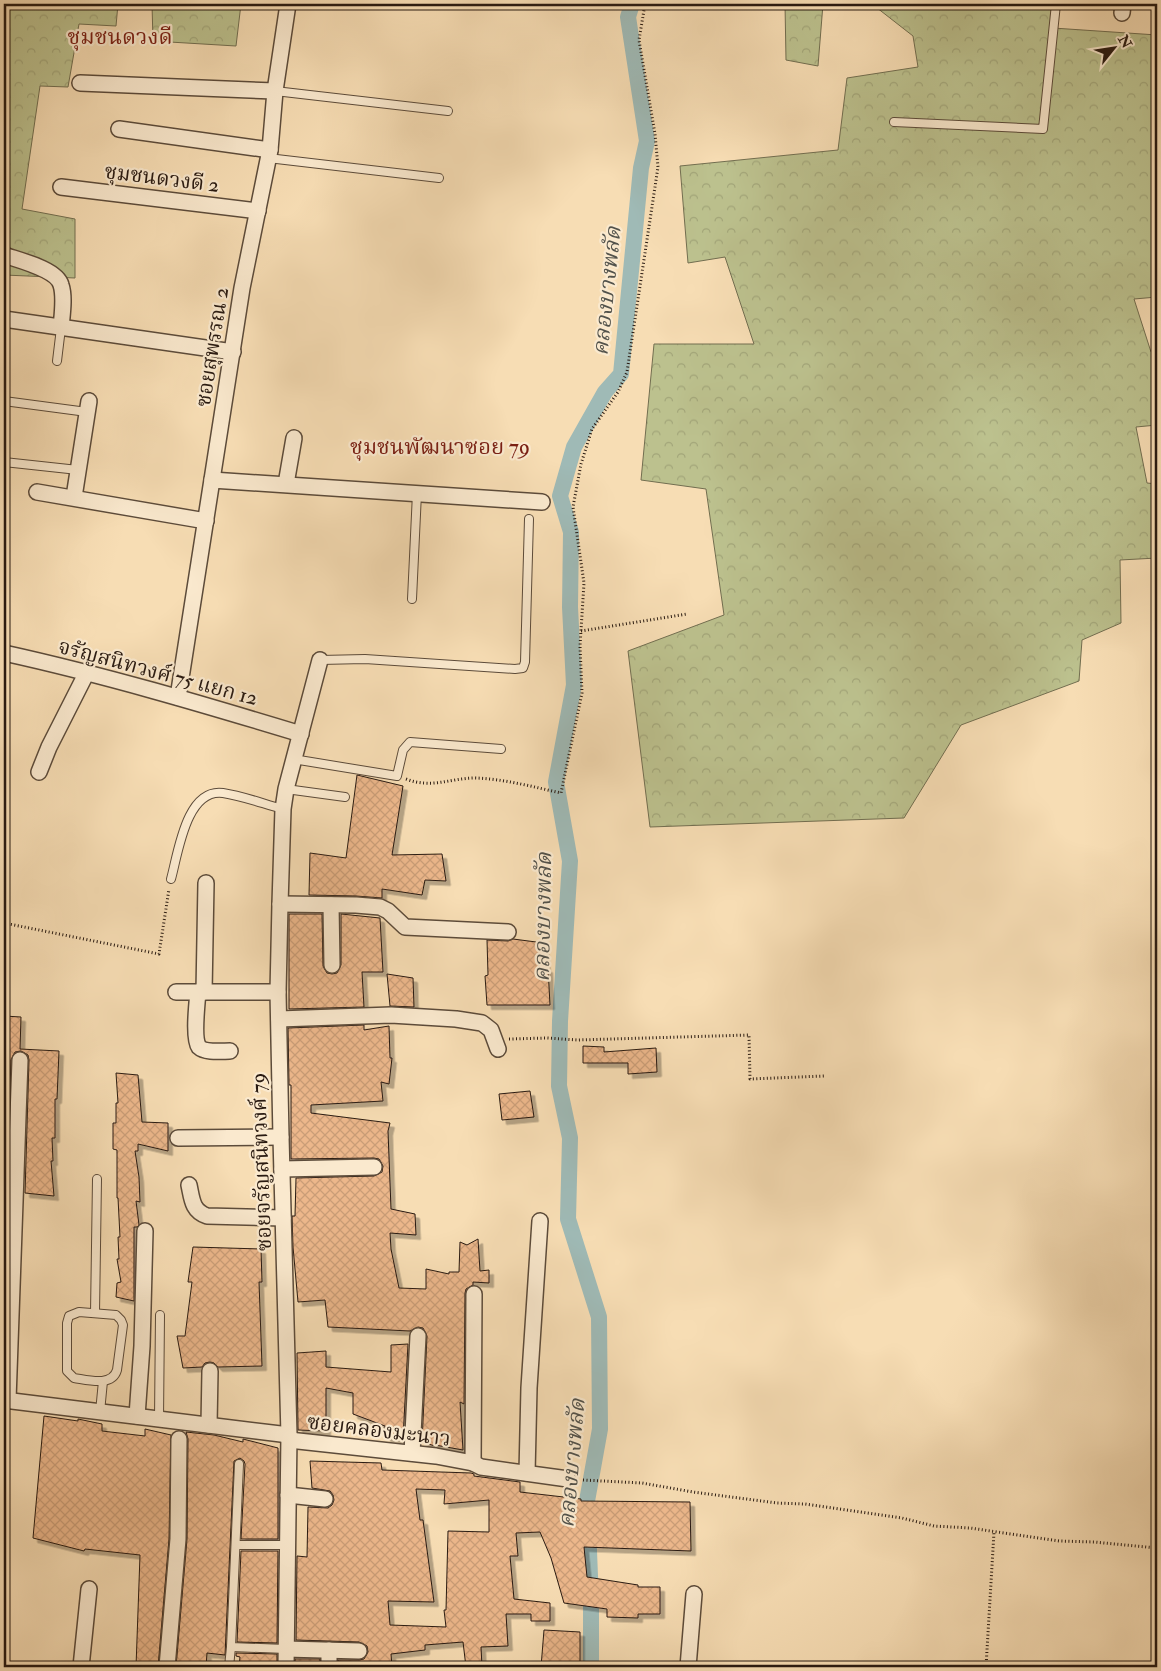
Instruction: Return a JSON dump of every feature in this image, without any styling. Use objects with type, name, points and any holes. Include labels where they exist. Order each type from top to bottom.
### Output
[{"type":"street","name":"ซอยสุพรรณ 2","points":[[178,696],[242,288],[269,154],[275,91],[288,4]]},
{"type":"street","points":[[80,83],[275,91]]},
{"type":"street","points":[[119,129],[269,154]]},
{"type":"street","name":"ชุมชนดวงดี 2","points":[[61,187],[258,211]]},
{"type":"street","points":[[4,255],[57,277],[61,285],[61,328]]},
{"type":"street","points":[[4,318],[61,328],[233,352]]},
{"type":"street","points":[[74,497],[88,406]]},
{"type":"street","points":[[286,484],[294,438]]},
{"type":"street","points":[[212,480],[542,502]]},
{"type":"street","points":[[37,492],[206,521]]},
{"type":"street","name":"จรัญสนิทวงศ์ 75 แยก 12","points":[[4,653],[178,696],[301,734]]},
{"type":"street","name":"ซอยจรัญสนิทวงศ์ 79","points":[[286,1667],[289,1438],[278,992],[283,809],[293,759],[320,660]]},
{"type":"street","points":[[39,772],[49,747],[87,672]]},
{"type":"street","points":[[206,883],[201,992],[196,1039],[199,1047],[205,1050],[230,1051]]},
{"type":"street","points":[[280,904],[380,907],[388,911],[405,927],[508,932]]},
{"type":"street","points":[[331,905],[332,965]]},
{"type":"street","points":[[176,992],[278,992]]},
{"type":"street","points":[[279,1019],[390,1014],[456,1019],[482,1023],[491,1030],[496,1044]]},
{"type":"street","points":[[6,1400],[8,1252],[20,1060]]},
{"type":"street","points":[[178,1138],[281,1137]]},
{"type":"street","points":[[282,1169],[374,1167]]},
{"type":"street","points":[[190,1186],[194,1206],[200,1214],[206,1216],[283,1218]]},
{"type":"street","points":[[527,1473],[529,1388],[540,1221]]},
{"type":"street","points":[[137,1416],[142,1346],[145,1231]]},
{"type":"street","points":[[468,1462],[474,1294]]},
{"type":"street","points":[[412,1453],[418,1336]]},
{"type":"street","points":[[209,1425],[210,1371]]},
{"type":"street","name":"ซอยคลองมะนาว","points":[[6,1400],[436,1456],[468,1462],[481,1467],[575,1479]]},
{"type":"street","points":[[167,1667],[178,1539],[179,1439]]},
{"type":"street","points":[[288,1495],[326,1499]]},
{"type":"street","points":[[82,1667],[89,1589]]},
{"type":"street","points":[[688,1667],[694,1594]]},
{"type":"street","points":[[286,1649],[359,1651]]},
{"type":"street","points":[[329,1650],[329,1667]]},
{"type":"lane","points":[[894,122],[1043,130],[1056,4]]},
{"type":"lane","points":[[275,91],[448,111]]},
{"type":"lane","points":[[269,154],[439,178]]},
{"type":"lane","points":[[57,361],[61,328]]},
{"type":"lane","points":[[4,401],[88,406]]},
{"type":"lane","points":[[4,462],[78,470]]},
{"type":"lane","points":[[412,599],[417,493]]},
{"type":"lane","points":[[320,660],[365,659],[523,668],[525,662],[529,519]]},
{"type":"lane","points":[[293,759],[397,776],[403,750],[410,742],[502,749]]},
{"type":"lane","points":[[286,789],[345,797]]},
{"type":"lane","points":[[171,879],[188,819],[197,803],[209,795],[221,793],[283,809]]},
{"type":"lane","points":[[95,1313],[98,1179]]},
{"type":"lane","points":[[80,1312],[95,1313],[116,1316],[121,1320],[123,1325],[118,1370],[115,1377],[103,1381],[74,1378],[67,1371],[67,1323],[69,1316],[80,1312]]},
{"type":"lane","points":[[159,1419],[160,1315]]},
{"type":"lane","points":[[100,1412],[103,1381]]},
{"type":"lane","points":[[229,1667],[239,1464]]},
{"type":"lane","points":[[236,1545],[289,1545]]},
{"type":"lane","points":[[231,1647],[286,1649]]},
{"type":"path","points":[[397,776],[413,781],[434,784],[476,778],[561,793],[582,693],[580,646],[584,583],[573,507],[581,464],[592,429],[618,392],[628,372],[658,167],[655,134],[639,40],[645,4]]},
{"type":"path","points":[[581,631],[687,614]]},
{"type":"path","points":[[4,923],[159,954],[171,879]]},
{"type":"path","points":[[496,1044],[547,1038],[578,1040],[749,1035],[750,1079],[824,1076]]},
{"type":"path","points":[[575,1479],[642,1483],[693,1492],[777,1503],[805,1504],[902,1518],[934,1526],[970,1528],[1058,1541],[1094,1542],[1157,1548]]},
{"type":"path","points":[[986,1667],[994,1532]]},
{"type":"green space","points":[[4,4],[118,4],[116,26],[79,24],[68,87],[40,86],[22,209],[75,219],[75,278],[4,275]]},
{"type":"green space","points":[[152,4],[241,4],[236,46],[153,41]]},
{"type":"green space","points":[[785,4],[823,4],[818,66],[786,60]]},
{"type":"green space","points":[[872,4],[1054,4],[1053,28],[1157,35],[1157,297],[1134,299],[1151,352],[1157,353],[1157,425],[1136,427],[1147,483],[1157,484],[1157,558],[1120,560],[1121,623],[1082,640],[1079,681],[961,725],[904,818],[650,827],[628,651],[724,615],[706,489],[641,480],[654,344],[754,344],[725,257],[688,263],[680,166],[838,150],[847,78],[918,67],[913,36]]},
{"type":"building","points":[[357,775],[403,786],[392,855],[442,854],[446,881],[425,880],[422,895],[382,889],[382,898],[309,895],[310,853],[346,858]]},
{"type":"building","points":[[289,914],[322,914],[323,966],[327,973],[332,974],[337,973],[341,965],[341,914],[380,918],[383,972],[362,972],[364,1007],[289,1009]]},
{"type":"building","points":[[513,939],[544,943],[546,968],[548,968],[550,1005],[487,1005],[485,976],[488,975],[487,940],[508,941]]},
{"type":"building","points":[[387,974],[413,978],[414,1007],[390,1006]]},
{"type":"building","points":[[4,1016],[21,1017],[20,1049],[59,1051],[57,1099],[55,1099],[55,1138],[52,1138],[53,1161],[51,1161],[54,1196],[25,1193],[29,1060],[28,1055],[21,1051],[15,1052],[11,1060],[6,1191],[4,1190]]},
{"type":"building","points":[[364,1025],[364,1030],[389,1026],[390,1058],[392,1058],[389,1084],[381,1082],[383,1101],[311,1105],[311,1113],[390,1123],[388,1131],[391,1209],[415,1214],[416,1235],[390,1233],[391,1249],[399,1288],[426,1289],[426,1269],[449,1274],[449,1272],[459,1272],[460,1242],[467,1245],[478,1239],[480,1271],[489,1270],[489,1283],[473,1282],[473,1285],[466,1289],[465,1293],[464,1404],[460,1402],[463,1450],[422,1442],[427,1336],[423,1328],[418,1327],[410,1331],[328,1327],[325,1300],[298,1302],[292,1216],[295,1216],[296,1178],[374,1176],[382,1172],[383,1166],[379,1159],[374,1158],[291,1159],[291,1085],[289,1085],[288,1028]]},
{"type":"building","points":[[583,1046],[604,1047],[604,1052],[656,1048],[657,1072],[628,1074],[628,1063],[583,1063]]},
{"type":"building","points":[[116,1073],[138,1075],[142,1122],[168,1123],[168,1151],[138,1144],[138,1151],[135,1151],[140,1202],[136,1201],[139,1225],[134,1227],[134,1301],[116,1297],[117,1283],[121,1282],[117,1259],[119,1259],[118,1237],[120,1237],[117,1198],[117,1150],[113,1149],[113,1123],[116,1123],[116,1103],[118,1103]]},
{"type":"building","points":[[530,1091],[534,1117],[502,1120],[499,1094]]},
{"type":"building","points":[[193,1247],[261,1249],[262,1282],[259,1282],[262,1366],[218,1367],[210,1362],[205,1363],[202,1367],[183,1368],[177,1336],[185,1336],[192,1282],[188,1282]]},
{"type":"building","points":[[408,1344],[403,1439],[386,1437],[385,1426],[353,1414],[353,1393],[326,1388],[326,1431],[298,1430],[297,1353],[326,1351],[326,1367],[391,1372],[391,1345]]},
{"type":"building","points":[[44,1416],[78,1421],[78,1419],[102,1424],[102,1431],[145,1436],[145,1429],[171,1435],[169,1539],[158,1667],[136,1667],[140,1555],[85,1549],[84,1551],[33,1538]]},
{"type":"building","points":[[186,1432],[214,1435],[243,1442],[243,1439],[278,1448],[278,1539],[241,1539],[245,1464],[240,1458],[234,1461],[225,1655],[207,1653],[206,1667],[176,1667],[187,1539],[188,1439]]},
{"type":"building","points":[[310,1461],[381,1463],[382,1470],[471,1473],[474,1476],[520,1482],[520,1492],[581,1499],[581,1501],[690,1502],[691,1551],[584,1547],[587,1577],[638,1585],[638,1587],[660,1587],[660,1614],[638,1614],[638,1618],[607,1617],[607,1609],[564,1603],[551,1558],[540,1532],[516,1533],[518,1556],[510,1556],[514,1599],[550,1603],[550,1621],[531,1621],[531,1614],[506,1614],[508,1646],[481,1647],[482,1667],[466,1667],[463,1642],[425,1645],[425,1650],[391,1654],[392,1667],[338,1667],[338,1660],[364,1659],[368,1652],[367,1646],[359,1642],[296,1640],[297,1556],[307,1557],[308,1507],[328,1508],[334,1500],[330,1491],[312,1488]],"holes":[[[416,1489],[445,1490],[444,1504],[489,1500],[489,1532],[448,1531],[446,1610],[444,1610],[446,1627],[390,1625],[388,1601],[434,1602],[423,1520],[420,1520]]]},
{"type":"building","points":[[241,1551],[278,1551],[277,1643],[237,1642]]},
{"type":"building","points":[[544,1630],[580,1632],[580,1665],[562,1662],[563,1667],[541,1667]]},
{"type":"building","points":[[236,1653],[277,1654],[277,1667],[239,1667],[240,1657],[236,1656]]},
{"type":"building","points":[[295,1659],[320,1659],[320,1667],[295,1667]]},
{"type":"waterway","name":"คลองบางพลัด","points":[[591,1667],[591,1601],[587,1501],[600,1429],[599,1317],[568,1219],[570,1138],[559,1086],[560,1021],[570,861],[556,782],[574,685],[570,607],[571,532],[560,496],[574,447],[605,392],[621,374],[641,168],[647,141],[628,17],[632,4]]},
{"type":"district","name":"ชุมชนดวงดี","points":[[120,36]]},
{"type":"district","name":"ชุมชนพัฒนาซอย 79","points":[[440,446]]}]
